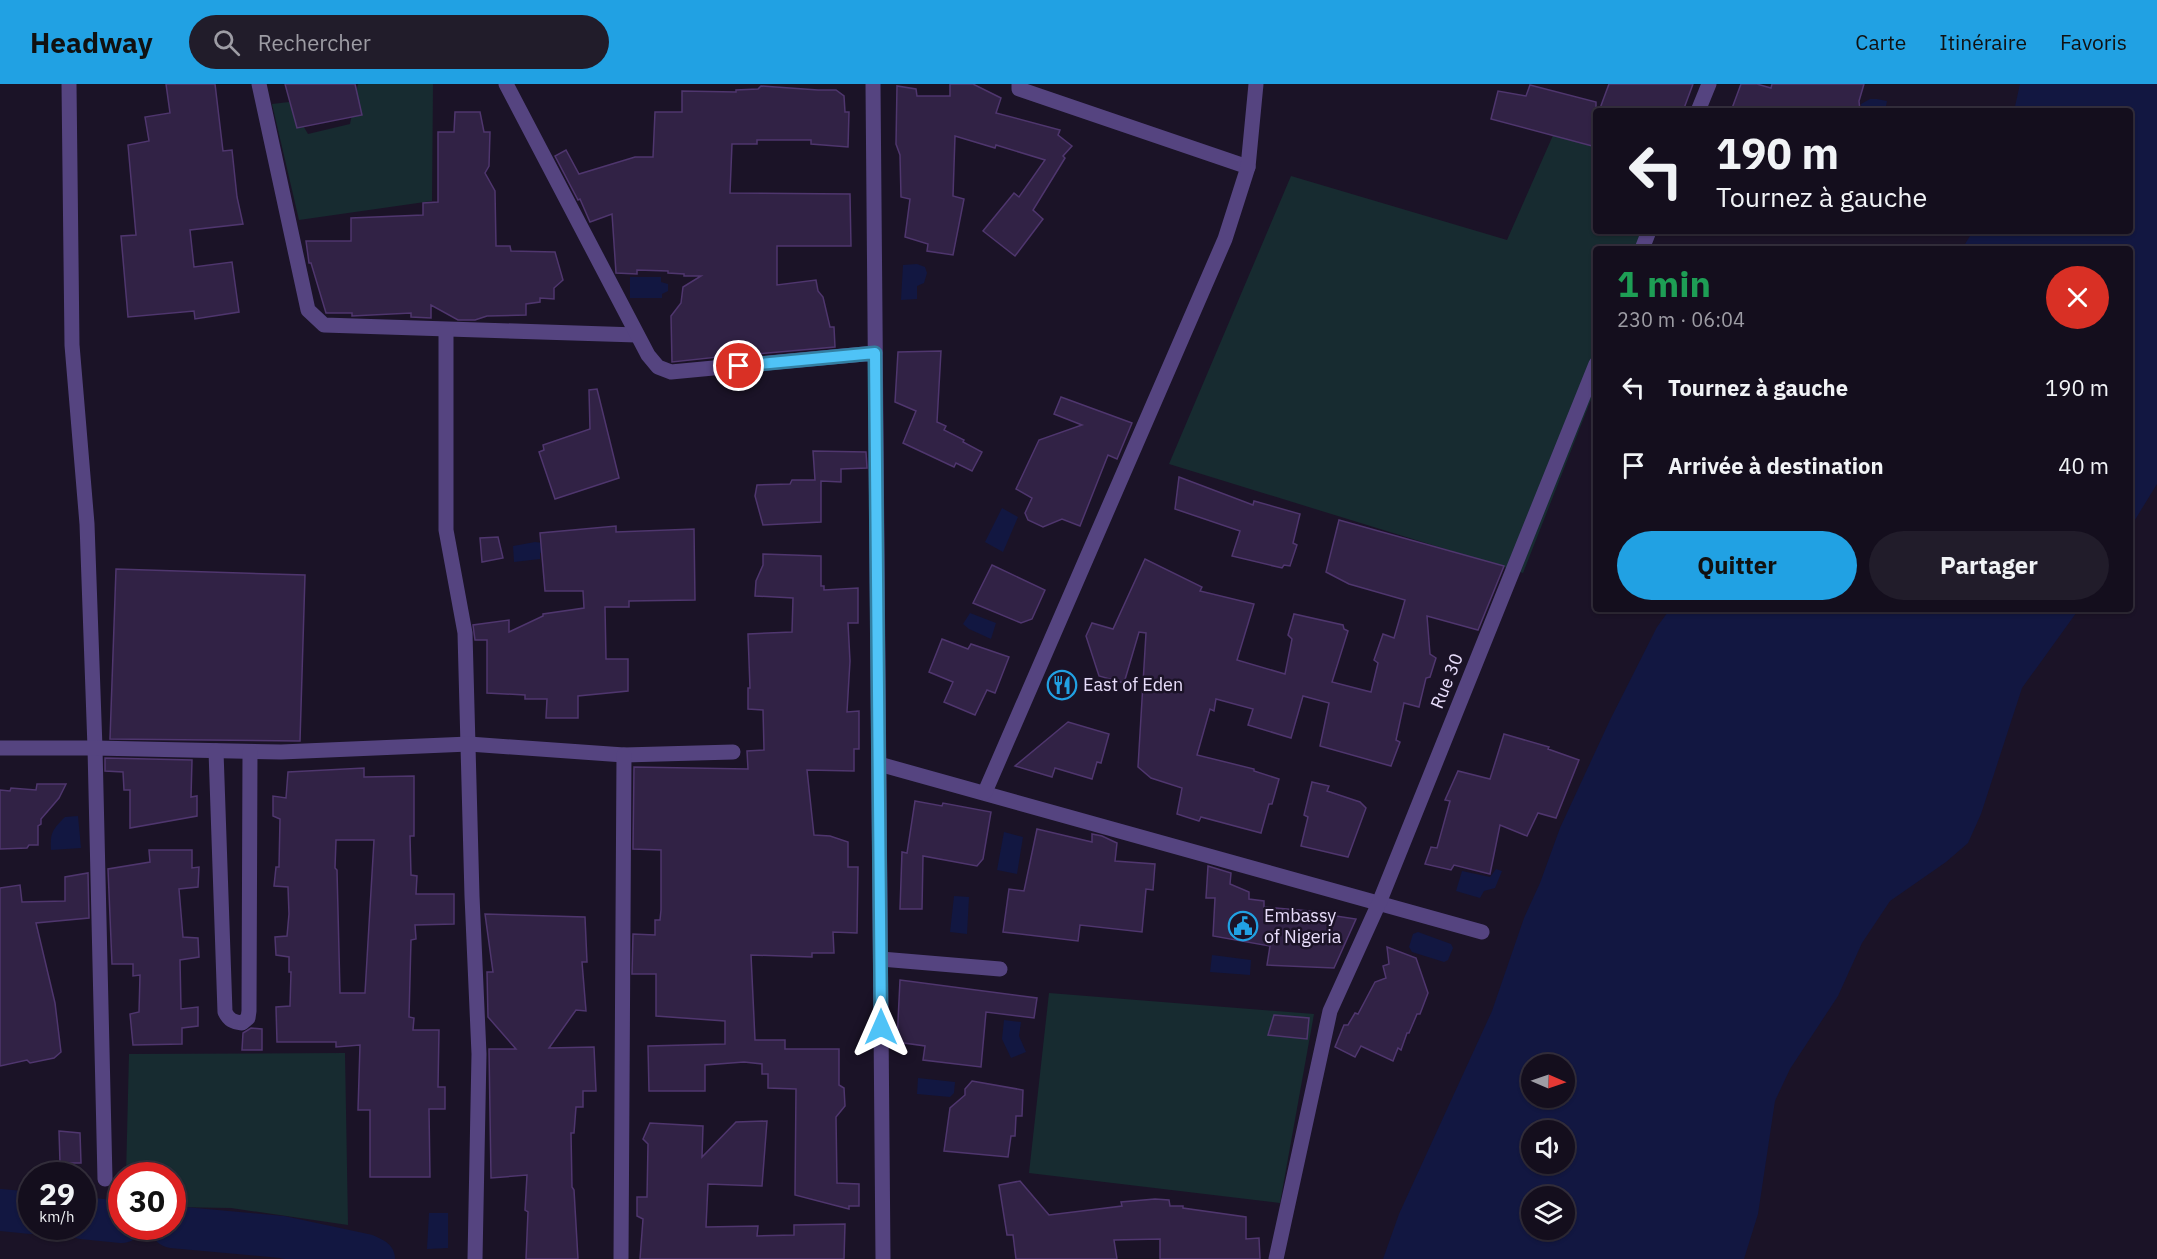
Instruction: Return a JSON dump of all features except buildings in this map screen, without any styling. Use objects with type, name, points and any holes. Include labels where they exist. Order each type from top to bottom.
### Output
[{"type":"street","points":[[69,84],[72,345],[87,524],[95,748],[105,1179]]},
{"type":"street","points":[[259,84],[308,310],[324,326],[637,335]]},
{"type":"street","points":[[506,84],[637,335],[658,367],[671,372],[875,353]]},
{"type":"street","points":[[873,84],[883,1259]]},
{"type":"street","points":[[985,792],[1225,238],[1248,167],[1256,84]]},
{"type":"street","points":[[1699,108],[1709,84]]},
{"type":"street","points":[[1017,86],[1248,167]]},
{"type":"street","points":[[446,330],[446,530],[465,633],[471,896],[479,1054],[475,1259]]},
{"type":"street","name":"Rue 30","points":[[1276,1259],[1330,1011],[1379,903],[1593,371]]},
{"type":"street","points":[[0,748],[281,752],[469,744],[624,755],[733,752]]},
{"type":"street","points":[[216,751],[225,1012],[228,1018],[242,1023],[248,1018],[249,1011],[250,752]]},
{"type":"street","points":[[621,1259],[624,755]]},
{"type":"street","points":[[879,764],[1482,932]]},
{"type":"street","points":[[222,908],[249,908]]},
{"type":"street","points":[[881,959],[1000,969]]},
{"type":"green space","points":[[358,84],[433,84],[432,201],[299,220],[272,104],[289,102],[308,134],[350,124]]},
{"type":"green space","points":[[1558,124],[1593,137],[1593,234],[1656,234],[1651,246],[1593,246],[1593,395],[1523,573],[1169,464],[1291,176],[1507,240]]},
{"type":"green space","points":[[1049,993],[1314,1014],[1280,1203],[1029,1173]]},
{"type":"green space","points":[[345,1053],[348,1225],[231,1208],[186,1207],[186,1162],[126,1162],[129,1054]]},
{"type":"shaded area","points":[[2020,84],[2157,84],[2157,484],[2133,523],[2133,246],[1964,246],[1971,234],[2133,234],[2133,108],[2015,108]]},
{"type":"shaded area","points":[[1870,99],[1887,101],[1886,108],[1862,108],[1861,104]]},
{"type":"shaded area","points":[[917,264],[925,267],[927,273],[924,283],[917,286],[917,299],[901,300],[903,265]]},
{"type":"shaded area","points":[[630,277],[661,277],[661,282],[668,284],[668,291],[662,294],[662,298],[630,298]]},
{"type":"shaded area","points":[[1002,508],[1018,517],[1003,552],[985,542]]},
{"type":"shaded area","points":[[543,543],[544,552],[540,553],[540,559],[514,562],[513,546]]},
{"type":"shaded area","points":[[1668,612],[2077,612],[2022,688],[1981,814],[1968,843],[1946,862],[1890,901],[1862,943],[1838,996],[1790,1069],[1775,1101],[1758,1214],[1744,1259],[1383,1259],[1399,1214],[1492,1011],[1524,918],[1540,883],[1560,828],[1610,720],[1657,627]]},
{"type":"shaded area","points":[[970,613],[996,623],[991,639],[963,624]]},
{"type":"shaded area","points":[[78,816],[81,848],[51,850],[51,840],[57,825],[65,817]]},
{"type":"shaded area","points":[[1004,832],[1023,837],[1017,874],[997,870]]},
{"type":"shaded area","points":[[1496,869],[1502,871],[1495,888],[1484,891],[1480,898],[1456,891],[1462,871],[1490,877]]},
{"type":"shaded area","points":[[954,896],[969,897],[967,934],[950,932]]},
{"type":"shaded area","points":[[1418,932],[1451,944],[1453,948],[1448,960],[1444,962],[1412,952],[1409,947],[1413,934]]},
{"type":"shaded area","points":[[1212,955],[1251,960],[1250,975],[1210,972]]},
{"type":"shaded area","points":[[1004,1020],[1021,1022],[1019,1036],[1026,1052],[1011,1058],[1002,1039]]},
{"type":"shaded area","points":[[918,1078],[955,1082],[954,1093],[950,1097],[917,1094]]},
{"type":"shaded area","points":[[429,1213],[448,1213],[448,1248],[427,1249]]},
{"type":"waterway","points":[[0,1210],[18,1212]]},
{"type":"waterway","points":[[96,1219],[108,1221]]},
{"type":"waterway","points":[[186,1228],[282,1237],[366,1255],[374,1259]]},
{"type":"place","name":"East of Eden","points":[[1062,685]]},
{"type":"place","name":"Embassy of Nigeria","points":[[1243,926]]},
{"type":"route","points":[[739,366],[875,353],[881,1027]]}]
